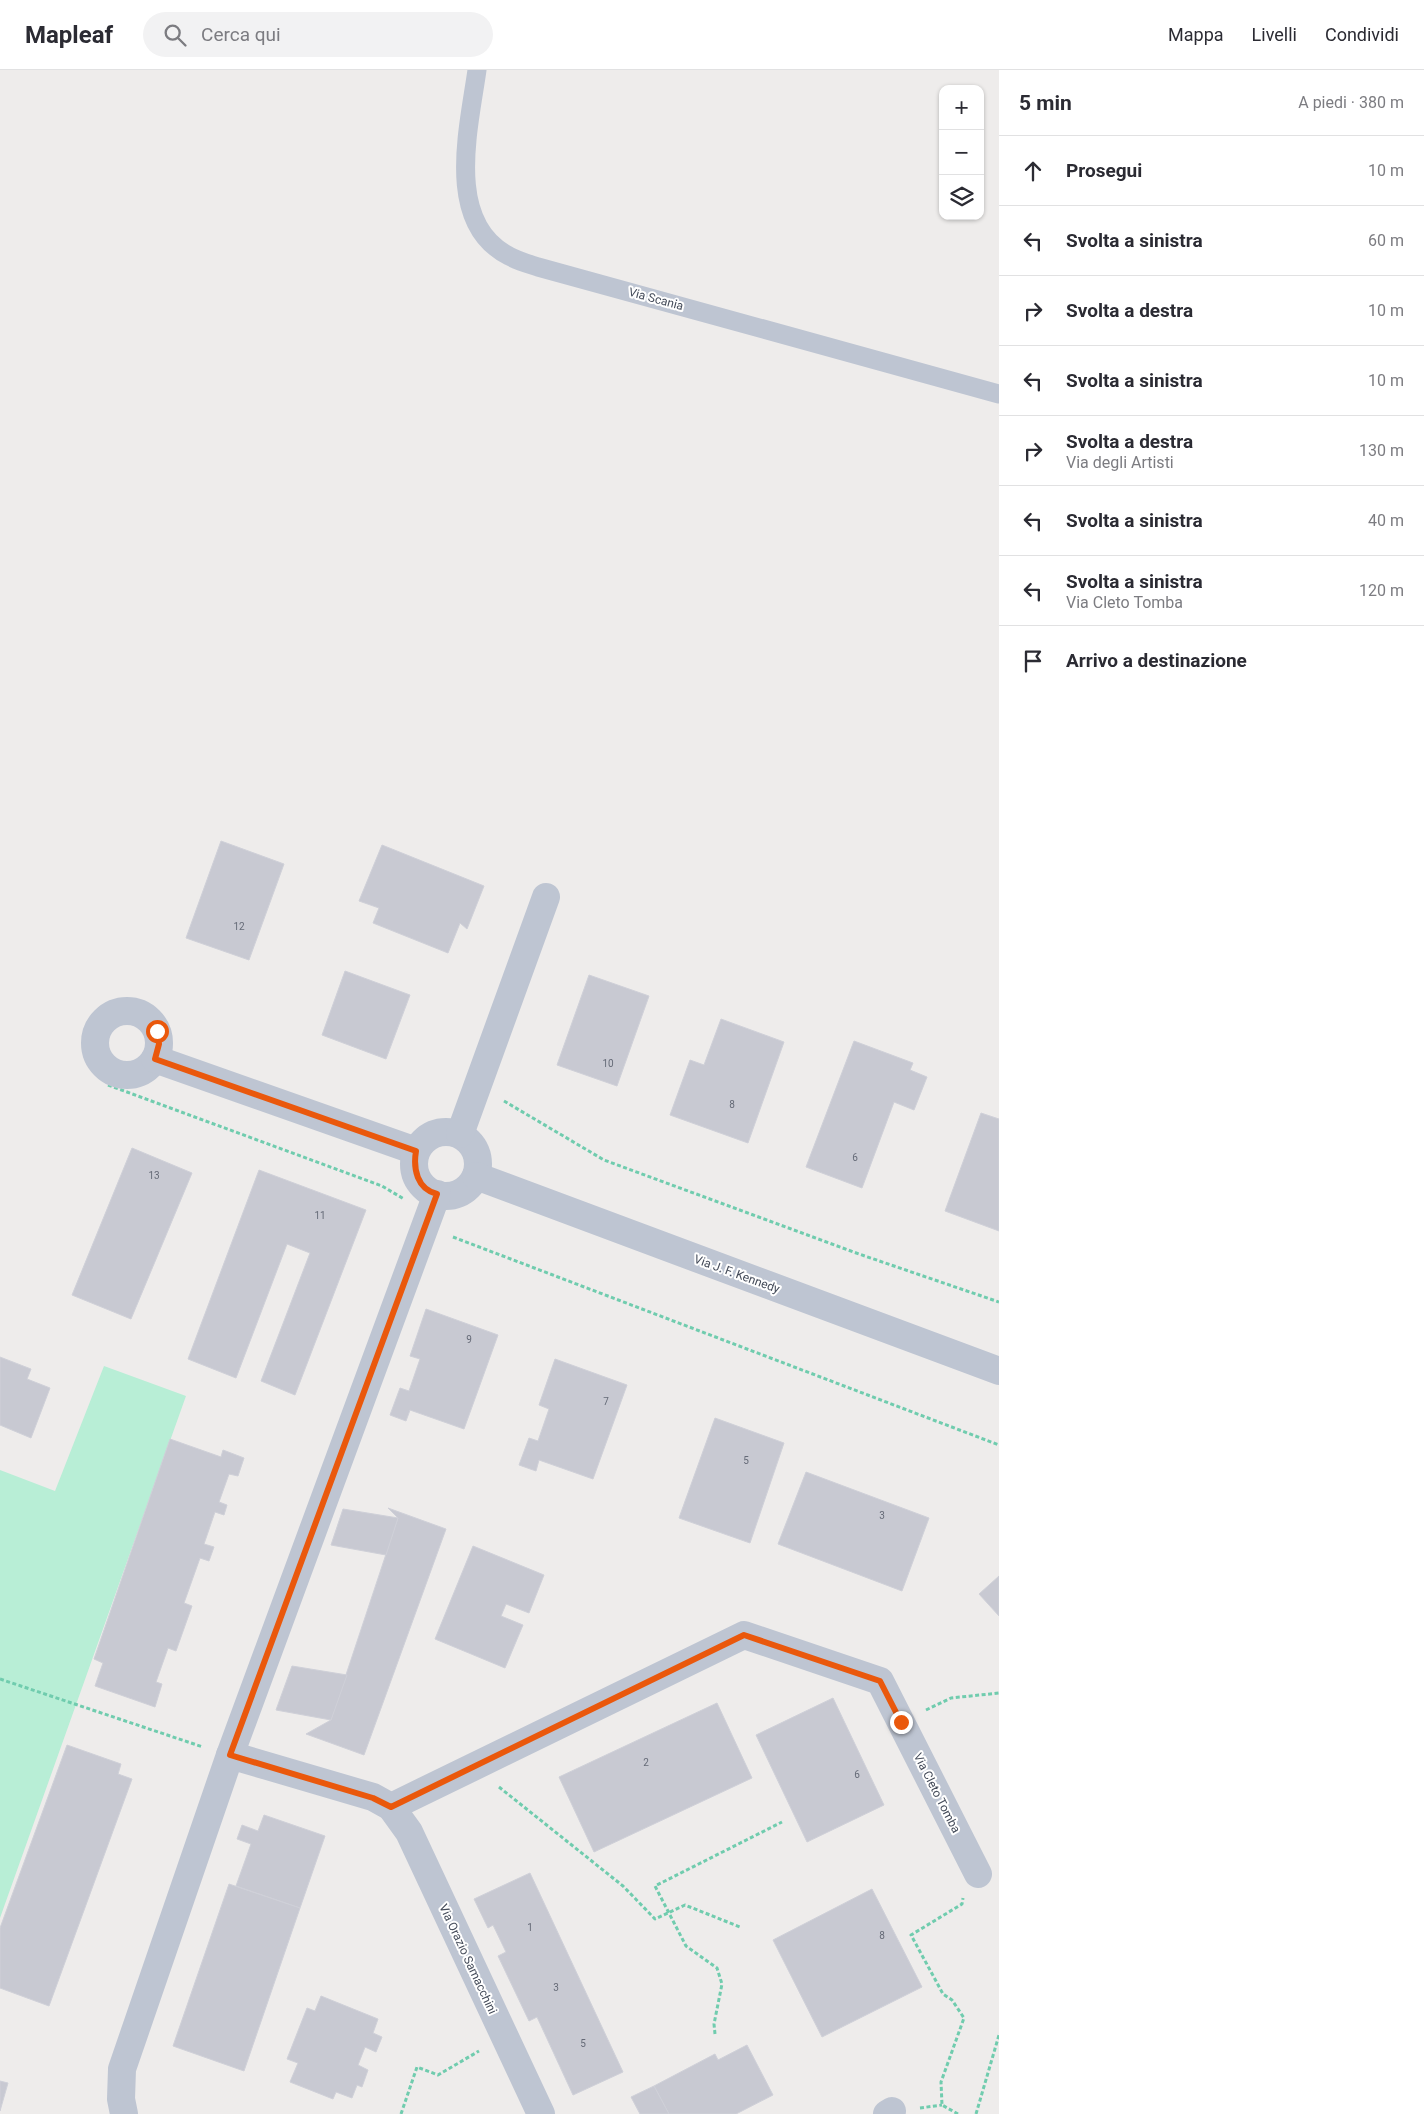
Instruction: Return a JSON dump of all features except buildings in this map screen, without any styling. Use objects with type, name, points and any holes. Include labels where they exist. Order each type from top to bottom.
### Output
[{"type":"street","points":[[460,1134],[546,897]]},
{"type":"street","points":[[155,1059],[416,1151]]},
{"type":"street","points":[[447,1131],[460,1134],[470,1141],[476,1152],[479,1164],[476,1176],[469,1187],[458,1194],[446,1196],[437,1194],[423,1186],[417,1178],[414,1163],[416,1151],[424,1140],[432,1134],[447,1131]]},
{"type":"street","name":"Via J. F. Kennedy","points":[[476,1176],[999,1371]]},
{"type":"street","points":[[124,2114],[121,2099],[122,2069],[230,1755],[437,1194]]},
{"type":"street","name":"Via Cleto Tomba","points":[[391,1807],[744,1635],[880,1681],[976,1869]]},
{"type":"street","points":[[230,1755],[373,1798],[391,1807]]},
{"type":"street","name":"Via Orazio Samacchini","points":[[391,1807],[409,1832],[541,2114]]},
{"type":"lane","name":"Via Scania","points":[[477,70],[465,180],[468,206],[476,224],[490,241],[508,256],[548,270],[999,394]]},
{"type":"path","points":[[108,1085],[382,1186],[406,1200],[400,1217],[999,1445]]},
{"type":"path","points":[[478,1085],[604,1160],[859,1254],[999,1302]]},
{"type":"path","points":[[0,1679],[230,1755]]},
{"type":"path","points":[[901,1722],[950,1698],[999,1693]]},
{"type":"path","points":[[473,1767],[622,1886],[655,1919],[685,1905],[740,1927]]},
{"type":"path","points":[[715,2034],[714,2024],[722,1984],[717,1968],[686,1946],[655,1886],[782,1822]]},
{"type":"path","points":[[958,2114],[942,2105],[941,2082],[964,2018],[952,2000],[943,1994],[911,1935],[962,1904],[976,1869]]},
{"type":"path","points":[[976,2114],[999,2034]]},
{"type":"path","points":[[401,2114],[417,2067],[438,2075],[505,2037]]},
{"type":"green space","points":[[104,1366],[186,1396],[0,1918],[0,1470],[55,1491]]},
{"type":"route","points":[[157,1031],[159,1044],[155,1059],[416,1151],[414,1163],[417,1178],[423,1186],[432,1193],[437,1194],[230,1755],[383,1801],[391,1807],[744,1635],[880,1681],[901,1722]]}]
